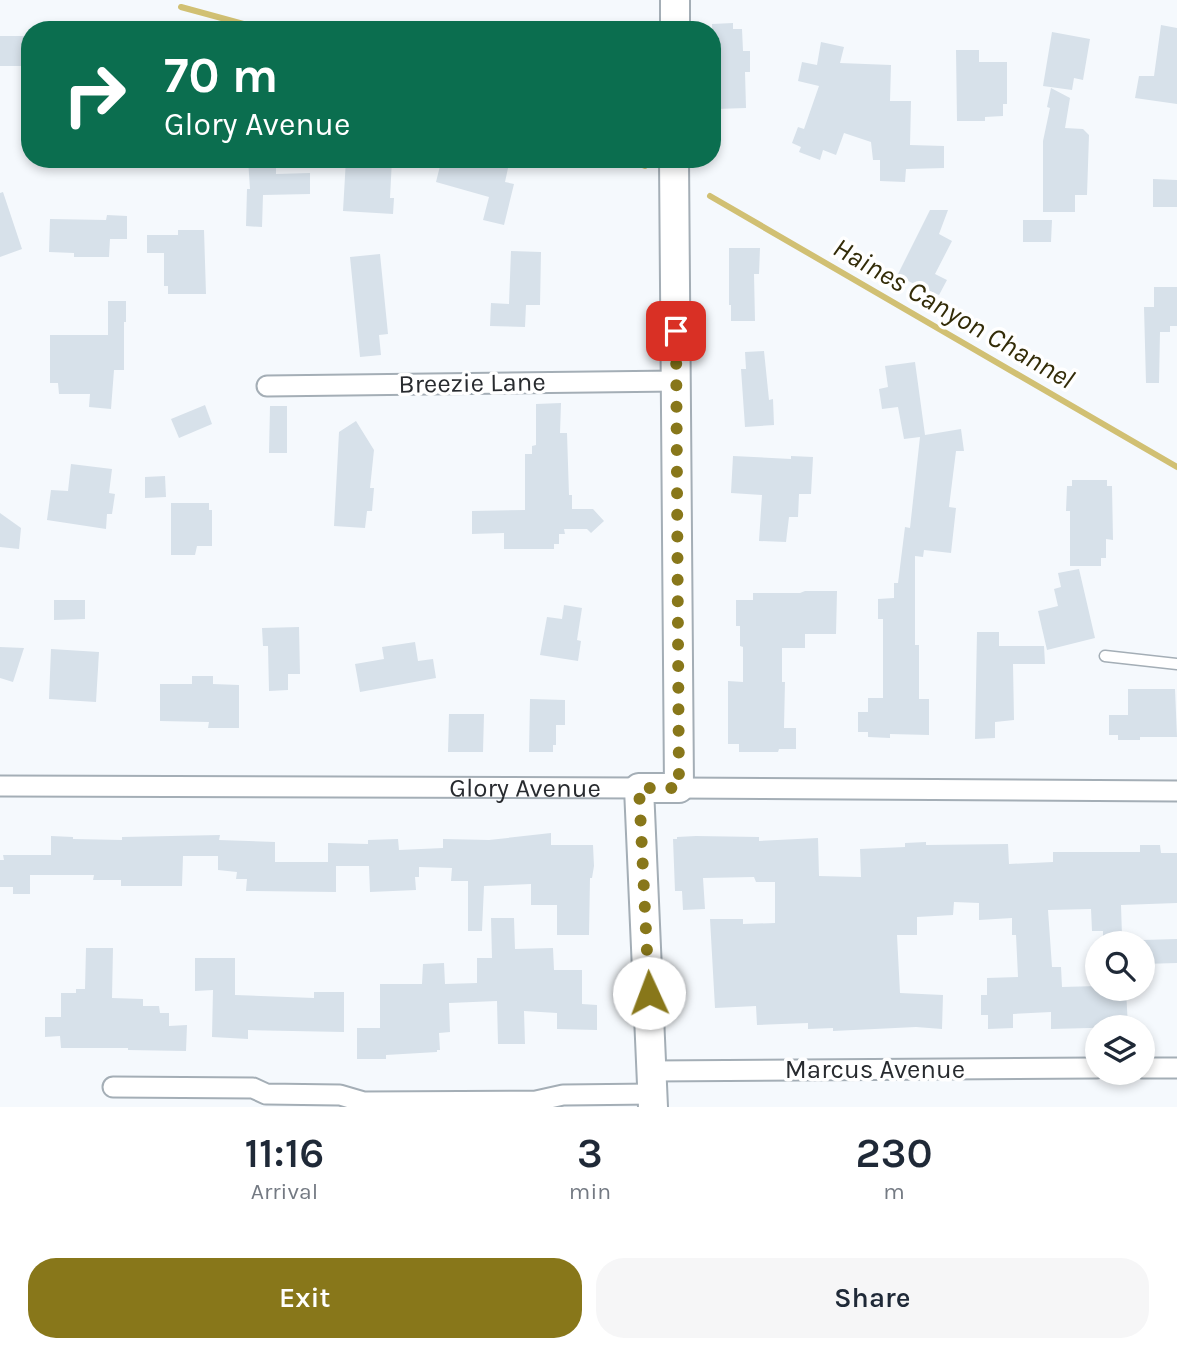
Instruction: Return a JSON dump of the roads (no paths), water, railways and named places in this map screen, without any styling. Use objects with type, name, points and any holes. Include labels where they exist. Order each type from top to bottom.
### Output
[{"type":"street","points":[[675,0],[675,21]]},
{"type":"street","points":[[674,168],[679,788]]},
{"type":"street","name":"Breezie Lane","points":[[267,386],[677,381]]},
{"type":"street","name":"Glory Avenue","points":[[0,786],[1177,791]]},
{"type":"street","points":[[639,788],[653,1091]]},
{"type":"street","points":[[1155,1068],[1177,1068]]},
{"type":"street","name":"Marcus Avenue","points":[[113,1087],[253,1088],[266,1094],[340,1095],[364,1101],[536,1101],[563,1095],[1085,1069]]},
{"type":"lane","points":[[1105,656],[1177,664]]},
{"type":"waterway","name":"Haines Canyon Channel","points":[[181,7],[233,21]]},
{"type":"waterway","name":"Haines Canyon Channel","points":[[710,196],[1177,467]]}]
